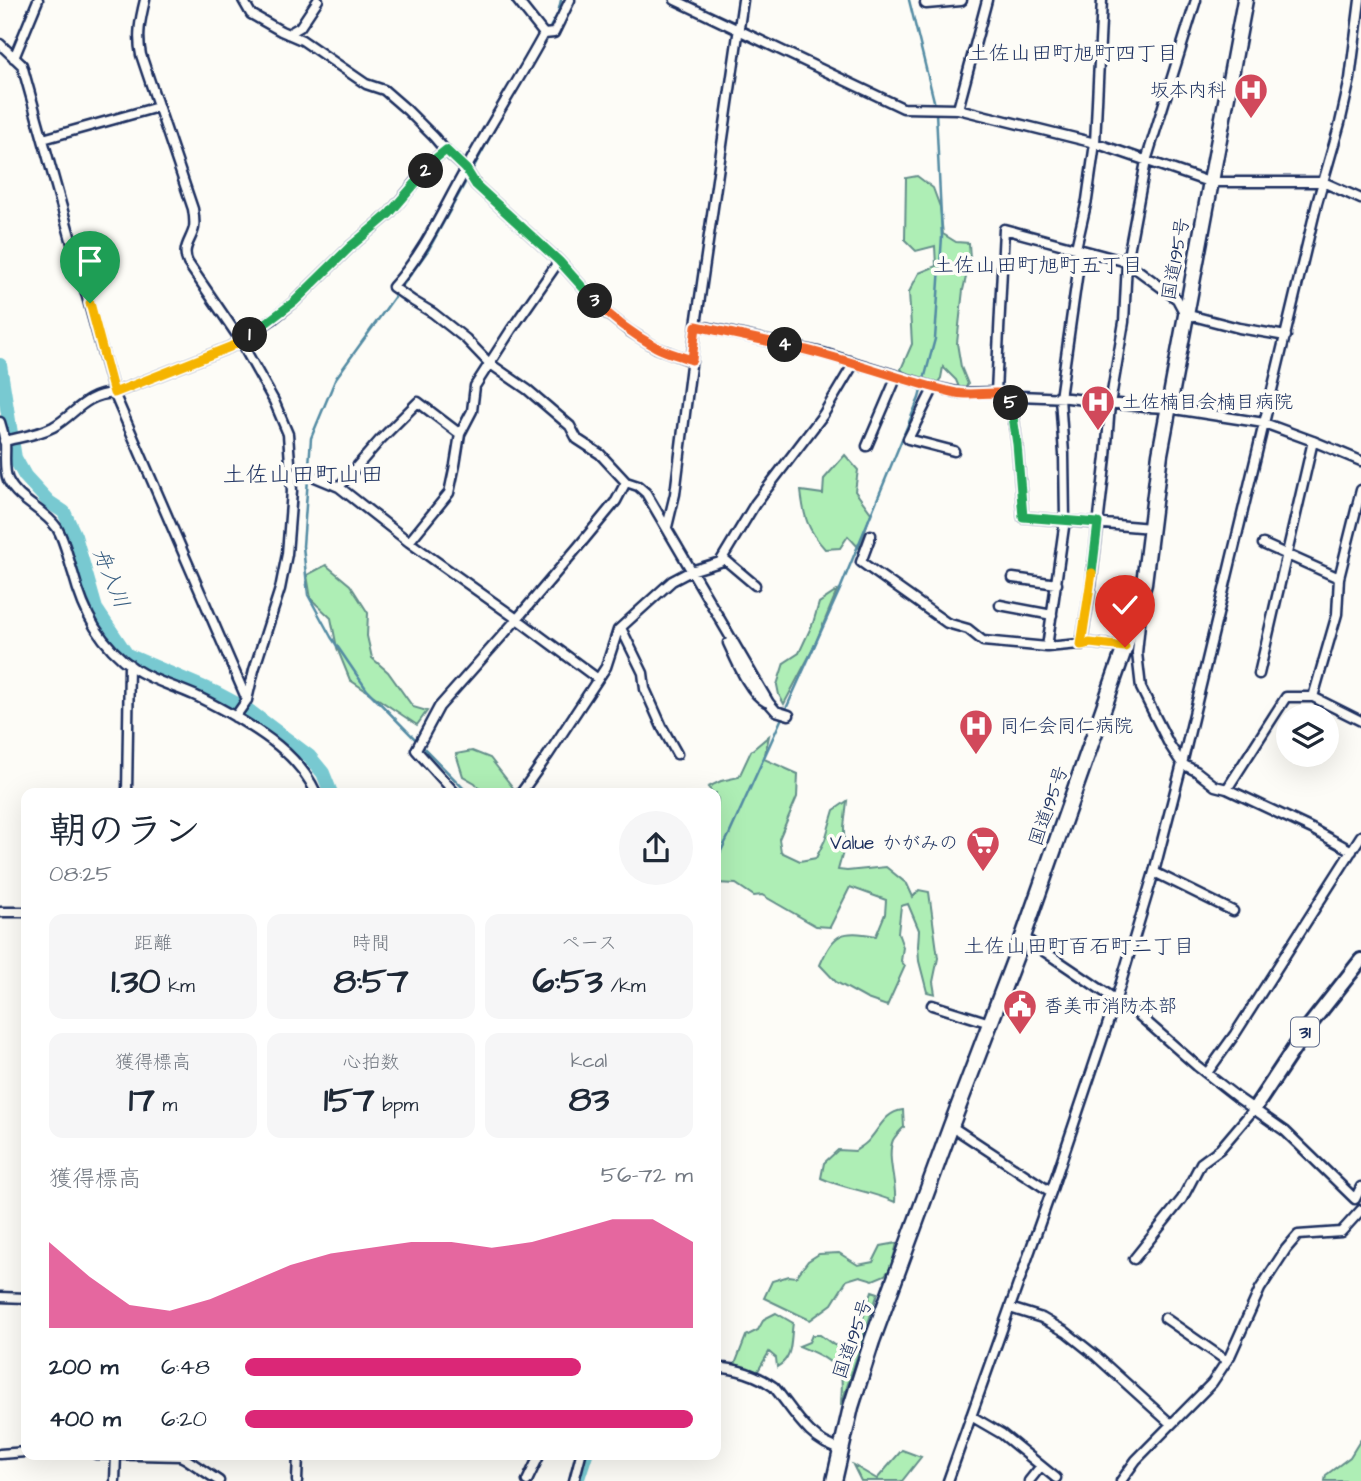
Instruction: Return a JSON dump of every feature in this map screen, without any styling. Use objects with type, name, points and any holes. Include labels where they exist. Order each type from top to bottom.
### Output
[{"type":"highway","name":"国道195号","points":[[834,1481],[851,1407],[872,1340],[1023,937],[1125,647],[1144,583],[1160,454],[1245,0]]},
{"type":"main road","name":"31","points":[[1254,1109],[1309,1026],[1361,960]]},
{"type":"street","points":[[13,58],[37,0]]},
{"type":"street","points":[[145,0],[139,26],[141,55],[193,209],[194,226],[185,256],[240,340],[274,401],[288,434],[292,475],[287,554],[280,589],[247,700],[235,717]]},
{"type":"street","points":[[243,0],[251,14],[302,40],[366,84],[384,90],[466,169],[488,195],[559,261],[604,310],[628,330],[657,348],[692,360]]},
{"type":"street","points":[[288,34],[300,27],[318,0]]},
{"type":"street","points":[[517,0],[544,34]]},
{"type":"street","points":[[544,34],[554,33],[570,0]]},
{"type":"street","points":[[675,0],[903,108],[958,109],[1095,143],[1209,182],[1322,182],[1361,200]]},
{"type":"street","points":[[667,527],[675,494],[696,326],[743,0]]},
{"type":"street","points":[[926,1],[961,0]]},
{"type":"street","points":[[958,109],[986,0]]},
{"type":"street","points":[[1047,648],[1065,520],[1060,398],[1079,264],[1076,248],[1087,200],[1095,143],[1102,0]]},
{"type":"street","points":[[1081,645],[1091,585],[1110,404],[1124,322],[1127,262],[1146,161],[1196,0]]},
{"type":"street","points":[[948,1481],[1051,1192],[1116,999],[1154,872],[1322,182],[1340,123],[1350,79],[1360,0]]},
{"type":"street","points":[[544,34],[427,241],[409,269],[393,287],[466,339],[489,363],[528,390],[570,426],[577,439],[600,454],[626,482],[638,486],[646,493],[769,703],[776,711],[789,716]]},
{"type":"street","points":[[0,44],[22,65],[114,393],[247,700]]},
{"type":"street","points":[[43,139],[158,107]]},
{"type":"street","points":[[10,439],[44,431],[55,426],[82,404],[103,394],[114,393],[230,347],[273,319],[389,214],[436,158],[446,150]]},
{"type":"street","points":[[996,392],[1004,229],[1127,262],[1177,299],[1185,314],[1239,328],[1286,336]]},
{"type":"street","points":[[409,542],[449,493],[460,434],[472,411],[475,386],[559,261]]},
{"type":"street","points":[[696,326],[823,353],[961,394],[996,392],[1168,408],[1264,423],[1361,461]]},
{"type":"street","points":[[525,788],[606,667],[618,630],[672,582],[691,571],[720,562],[755,503],[823,415],[854,363]]},
{"type":"street","points":[[867,446],[897,376]]},
{"type":"street","points":[[932,387],[908,439],[954,451]]},
{"type":"street","points":[[1010,394],[1023,517],[1151,528]]},
{"type":"street","points":[[339,487],[418,402],[460,434]]},
{"type":"street","points":[[0,422],[10,439],[3,473],[19,494],[48,517],[58,530],[84,609],[95,631],[135,669],[157,681],[195,695],[254,727],[278,744],[297,762],[314,788]]},
{"type":"street","points":[[1259,674],[1313,441]]},
{"type":"street","points":[[292,475],[303,472],[339,487],[409,542],[598,679]]},
{"type":"street","points":[[450,788],[416,750],[439,706],[517,619],[616,501],[626,482]]},
{"type":"street","points":[[1313,697],[1337,614],[1339,578],[1361,490]]},
{"type":"street","points":[[872,535],[861,562],[947,623],[968,629],[983,641],[1047,648],[1090,643],[1125,647]]},
{"type":"street","points":[[1263,544],[1339,578]]},
{"type":"street","points":[[723,558],[755,585]]},
{"type":"street","points":[[1013,578],[1057,584]]},
{"type":"street","points":[[1144,583],[1137,653],[1141,688],[1182,764],[1215,786],[1227,789],[1312,829],[1352,851]]},
{"type":"street","points":[[1000,605],[1052,615]]},
{"type":"street","points":[[621,628],[643,673],[645,689],[677,754]]},
{"type":"street","points":[[127,788],[129,664]]},
{"type":"street","points":[[1227,789],[1286,697],[1313,697],[1361,721]]},
{"type":"street","points":[[1207,1073],[1235,1034],[1361,836]]},
{"type":"street","points":[[1154,872],[1233,911]]},
{"type":"street","points":[[0,912],[21,912]]},
{"type":"street","points":[[1023,937],[1140,1016],[1238,1098],[1284,1131],[1359,1204]]},
{"type":"street","points":[[932,1005],[990,1023]]},
{"type":"street","points":[[1134,1259],[1182,1199],[1201,1163],[1220,1149],[1254,1109]]},
{"type":"street","points":[[951,1126],[1051,1192]]},
{"type":"street","points":[[1125,1480],[1136,1460],[1212,1383],[1227,1361],[1260,1289],[1286,1249],[1298,1235],[1341,1232],[1359,1204],[1361,1187]]},
{"type":"street","points":[[0,1297],[21,1298]]},
{"type":"street","points":[[1010,1308],[1042,1318],[1066,1332],[1171,1424]]},
{"type":"street","points":[[1165,1318],[1227,1361]]},
{"type":"street","points":[[721,1368],[726,1367],[774,1387],[807,1429],[816,1437],[841,1449]]},
{"type":"street","points":[[971,1416],[1002,1434],[1056,1479]]},
{"type":"street","points":[[0,1454],[21,1452]]},
{"type":"street","points":[[115,1481],[116,1460]]},
{"type":"street","points":[[188,1460],[219,1481]]},
{"type":"street","points":[[297,1481],[298,1460]]},
{"type":"street","points":[[527,1481],[537,1460]]},
{"type":"street","points":[[574,1481],[579,1460]]},
{"type":"street","points":[[1029,1481],[1041,1466]]},
{"type":"green space","points":[[917,176],[933,188],[940,207],[943,234],[956,242],[969,243],[970,260],[963,290],[957,343],[961,367],[968,384],[961,392],[956,380],[943,367],[941,378],[933,389],[912,382],[901,369],[912,344],[909,292],[919,273],[936,266],[935,246],[916,251],[905,240],[906,178]]},
{"type":"green space","points":[[845,455],[858,470],[855,491],[871,513],[859,548],[848,536],[840,548],[825,549],[807,522],[801,491],[823,494],[824,479]]},
{"type":"green space","points":[[326,565],[350,585],[368,613],[367,636],[372,658],[388,672],[413,707],[427,711],[417,725],[350,680],[337,648],[331,618],[311,599],[307,575]]},
{"type":"green space","points":[[837,591],[813,649],[784,704],[777,685],[784,663],[799,653],[819,603]]},
{"type":"green space","points":[[769,736],[764,759],[798,774],[797,797],[779,839],[781,852],[800,861],[816,858],[825,840],[834,810],[847,801],[844,848],[838,870],[886,867],[907,884],[913,897],[919,890],[929,892],[938,958],[933,982],[935,994],[927,992],[919,961],[919,930],[908,904],[901,906],[898,933],[903,947],[901,961],[905,966],[887,1006],[867,999],[836,982],[820,965],[830,946],[840,936],[855,933],[876,936],[885,914],[886,900],[850,887],[830,927],[816,926],[762,895],[754,896],[736,884],[721,883],[721,788],[708,787],[739,777],[751,751]]},
{"type":"green space","points":[[472,751],[490,758],[513,788],[479,788],[463,776],[456,754]]},
{"type":"green space","points":[[903,1110],[904,1127],[894,1138],[891,1147],[895,1202],[821,1178],[824,1163],[838,1150],[855,1151],[867,1142],[887,1117]]},
{"type":"green space","points":[[897,1243],[891,1268],[885,1275],[873,1280],[860,1276],[847,1280],[832,1304],[810,1320],[764,1298],[772,1281],[789,1276],[796,1277],[808,1261],[819,1254],[839,1253],[858,1265],[873,1262],[881,1246]]},
{"type":"green space","points":[[872,1291],[878,1293],[841,1405],[842,1383],[839,1371],[823,1357],[799,1346],[809,1342],[812,1335],[820,1335],[834,1345],[853,1349]]},
{"type":"green space","points":[[776,1313],[793,1323],[786,1358],[777,1367],[776,1358],[769,1352],[755,1376],[734,1367],[746,1336],[758,1330],[764,1319]]},
{"type":"green space","points":[[1361,1439],[1361,1481],[1325,1481],[1326,1475],[1350,1457]]},
{"type":"green space","points":[[902,1450],[921,1457],[902,1481],[861,1481],[853,1465],[877,1479]]},
{"type":"waterway","points":[[548,31],[558,13],[561,0]]},
{"type":"waterway","points":[[909,0],[935,105]]},
{"type":"waterway","points":[[463,788],[367,690],[331,637],[308,595],[303,546],[311,438],[336,378],[429,249],[506,108]]},
{"type":"waterway","points":[[721,851],[841,587],[919,398],[935,339],[942,237],[936,112]]},
{"type":"waterway","name":"舟入川","points":[[0,365],[15,458],[25,476],[49,502],[64,512],[75,536],[96,609],[127,655],[216,693],[248,710],[309,756],[323,773],[329,788]]},
{"type":"waterway","name":"舟入川","points":[[577,1481],[584,1460]]},
{"type":"place","name":"坂本内科","points":[[1251,120]]},
{"type":"place","name":"土佐楠目会楠目病院","points":[[1098,432]]},
{"type":"place","name":"同仁会同仁病院","points":[[976,756]]},
{"type":"place","name":"Value かがみの","points":[[983,873]]},
{"type":"place","name":"香美市消防本部","points":[[1020,1036]]},
{"type":"district","name":"土佐山田町旭町四丁目","points":[[1073,53]]},
{"type":"district","name":"土佐山田町旭町五丁目","points":[[1038,265]]},
{"type":"district","name":"土佐山田町山田","points":[[303,475]]},
{"type":"district","name":"土佐山田町百石町二丁目","points":[[1079,946]]},
{"type":"route","points":[[90,303],[114,393],[230,347],[294,302],[351,246],[389,214],[436,158],[446,150],[466,169],[476,185],[559,261],[604,310],[628,330],[657,348],[692,360],[696,326],[823,353],[961,394],[1010,394],[1023,517],[1098,523],[1081,645],[1090,643],[1125,647]]}]
